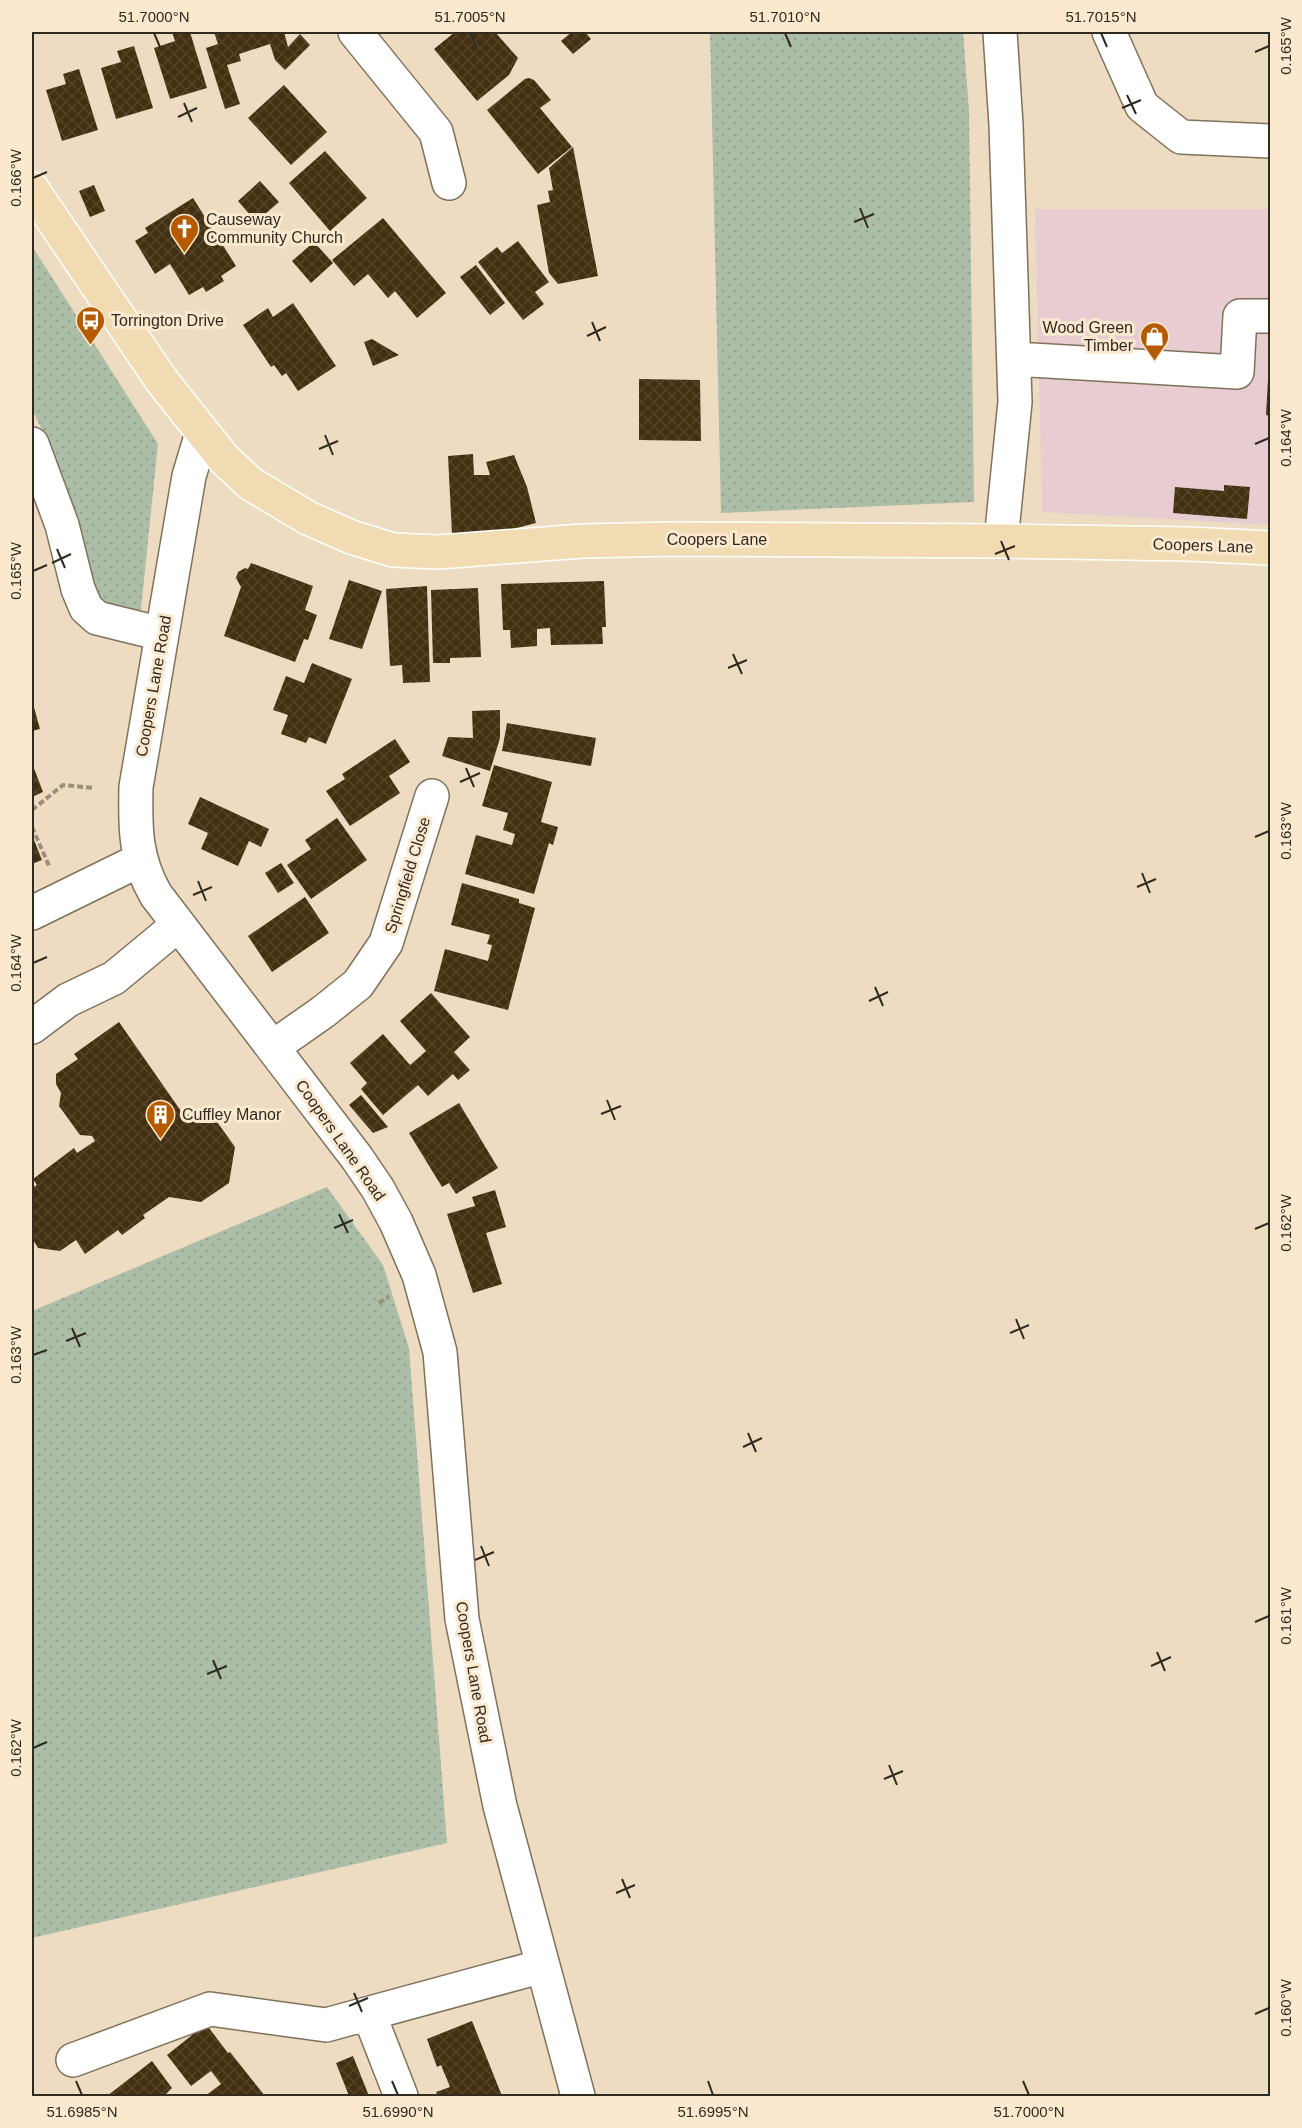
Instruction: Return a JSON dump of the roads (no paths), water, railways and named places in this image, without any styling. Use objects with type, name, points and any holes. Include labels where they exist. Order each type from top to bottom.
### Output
[{"type":"main road","name":"Coopers Lane","points":[[32,189],[162,381],[224,459],[251,484],[308,518],[351,537],[393,550],[439,552],[582,541],[663,539],[1001,541],[1189,544],[1270,548]]},
{"type":"street","points":[[355,32],[436,132],[448,183]]},
{"type":"street","points":[[1000,32],[1006,125],[1015,402],[1001,541]]},
{"type":"street","points":[[1109,32],[1142,106],[1181,137],[1270,141]]},
{"type":"street","points":[[1014,359],[1237,372],[1240,316],[1270,316]]},
{"type":"street","name":"Coopers Lane Road","points":[[202,433],[189,476],[136,787],[135,826],[140,860],[145,877],[156,895],[357,1158],[378,1189],[396,1222],[419,1275],[440,1352],[462,1619],[500,1806],[578,2097]]},
{"type":"street","points":[[32,444],[62,525],[78,589],[86,608],[97,618],[162,634]]},
{"type":"street","name":"Springfield Close","points":[[273,1047],[358,984],[386,943],[432,796]]},
{"type":"street","points":[[32,913],[140,860]]},
{"type":"street","points":[[32,1027],[68,1000],[114,978],[178,925]]},
{"type":"street","points":[[73,2060],[210,2009],[326,2025],[543,1966]]},
{"type":"street","points":[[369,2014],[401,2097]]},
{"type":"place","name":"Causeway Community Church","points":[[185,254]]},
{"type":"place","name":"Torrington Drive","points":[[90,346]]},
{"type":"place","name":"Wood Green Timber","points":[[1154,362]]},
{"type":"place","name":"Cuffley Manor","points":[[161,1140]]}]
